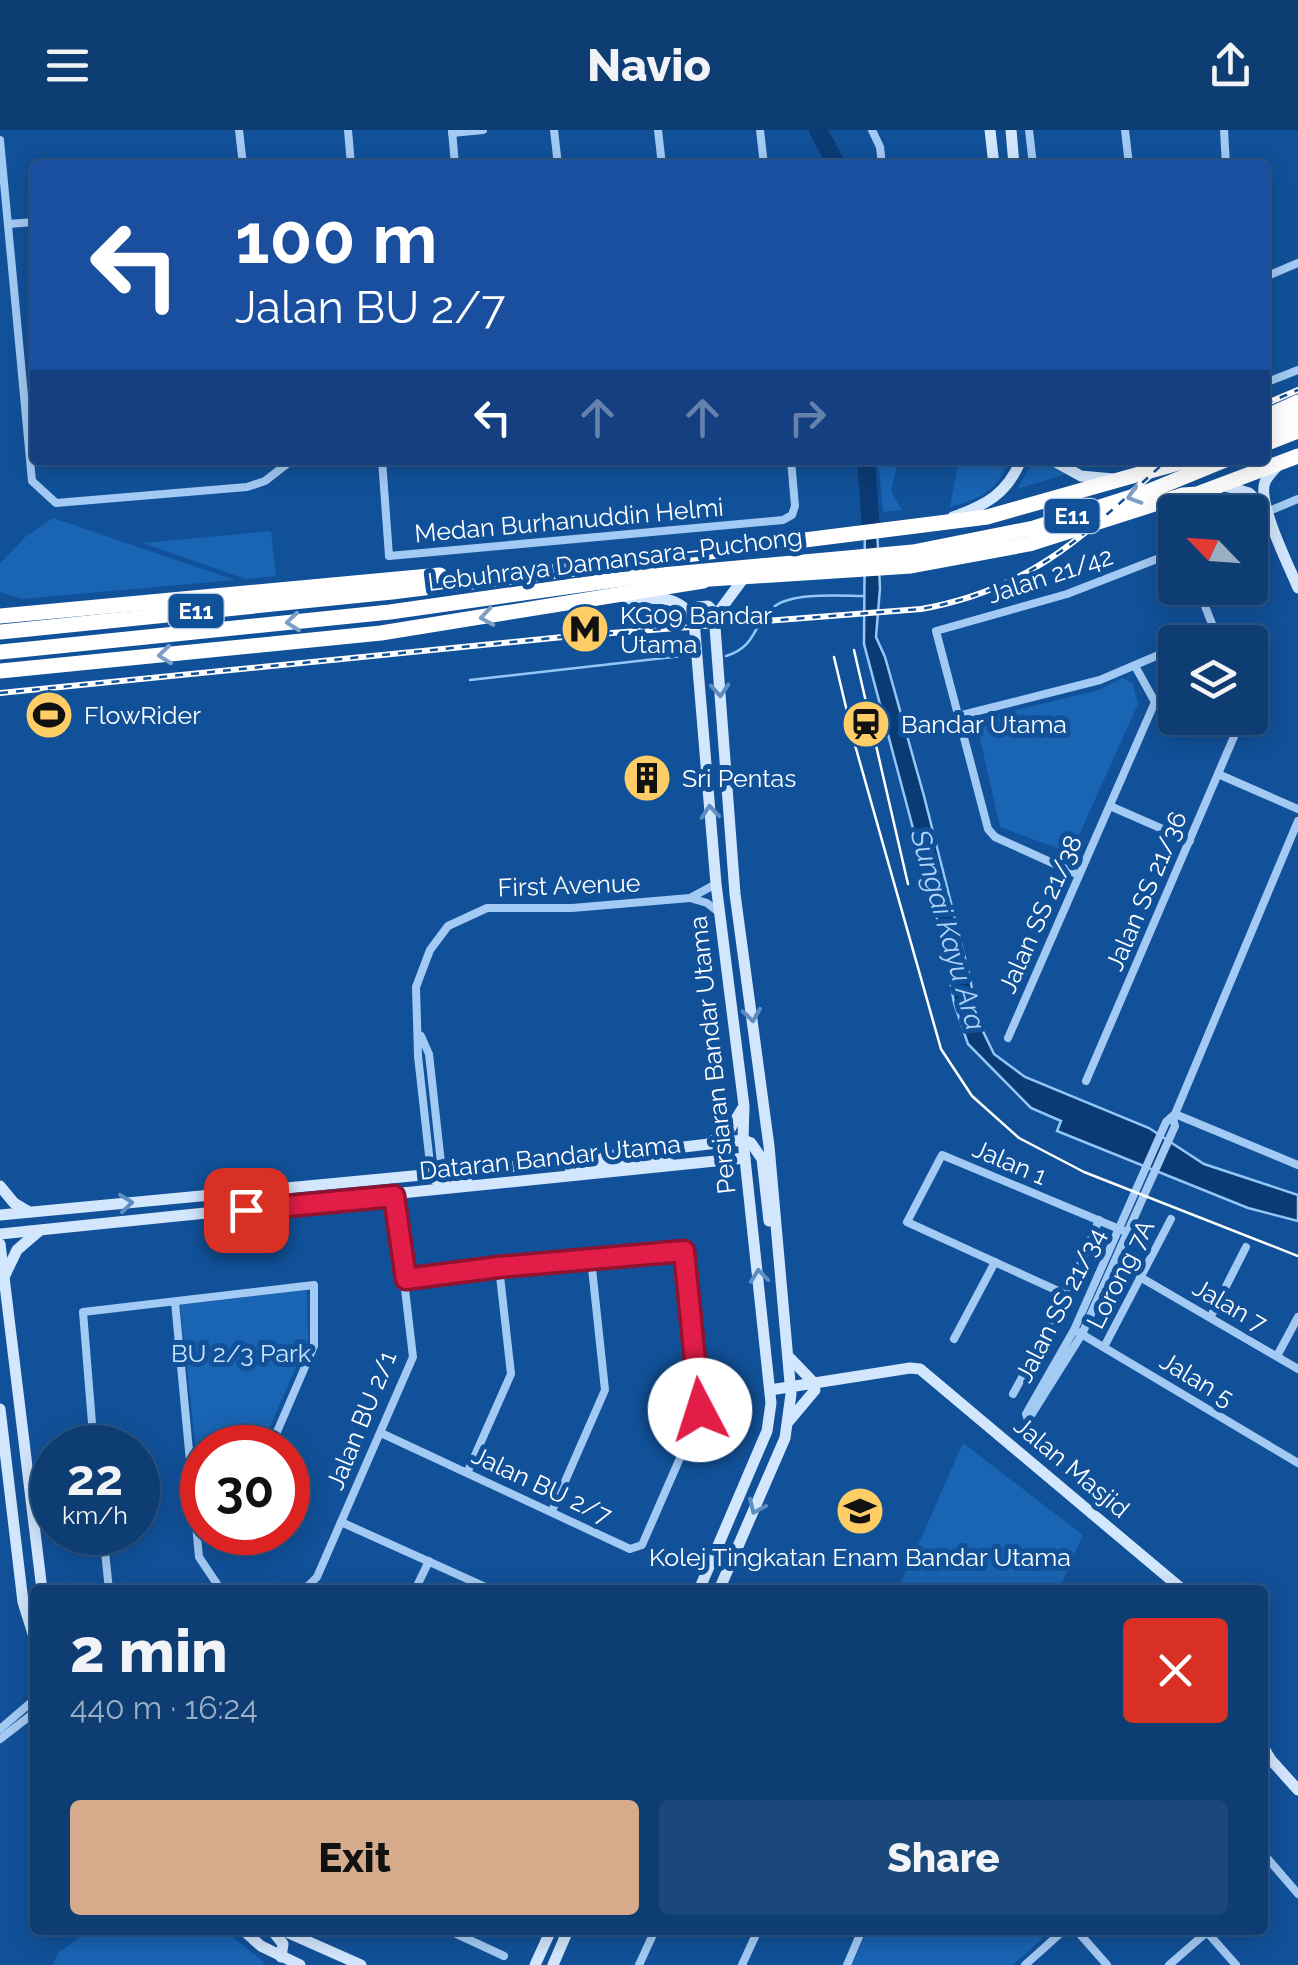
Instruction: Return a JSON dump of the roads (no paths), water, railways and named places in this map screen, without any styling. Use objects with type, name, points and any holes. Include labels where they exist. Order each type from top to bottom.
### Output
[{"type":"highway","points":[[1270,416],[1298,402]]},
{"type":"highway","points":[[1270,430],[1298,417]]},
{"type":"highway","points":[[1270,442],[1298,431]]},
{"type":"highway","points":[[1270,459],[1298,445]]},
{"type":"highway","points":[[1270,460],[1298,456]]},
{"type":"highway","name":"Lebuhraya Damansara–Puchong","points":[[0,632],[392,592],[987,517],[1172,465]]},
{"type":"highway","name":"E11","points":[[912,559],[1034,528],[1147,492],[1212,465]]},
{"type":"highway","points":[[1184,495],[1194,486],[1254,465]]},
{"type":"highway","points":[[1187,495],[1222,485],[1259,465]]},
{"type":"highway","points":[[611,580],[630,584],[742,579],[1029,544],[1158,504]]},
{"type":"highway","name":"Lebuhraya Damansara–Puchong","points":[[0,652],[390,612],[611,580],[848,565]]},
{"type":"highway","points":[[0,616],[485,570],[544,571]]},
{"type":"highway","points":[[0,668],[51,662],[60,666],[382,632],[704,581]]},
{"type":"highway","points":[[0,604],[45,611]]},
{"type":"main road","points":[[990,130],[993,160]]},
{"type":"main road","points":[[1011,130],[1014,160]]},
{"type":"main road","points":[[935,523],[988,504],[1007,488],[1018,465]]},
{"type":"main road","points":[[1061,465],[1080,476],[1119,480]]},
{"type":"main road","points":[[1266,495],[1267,465]]},
{"type":"main road","points":[[1222,485],[1251,495]]},
{"type":"main road","points":[[1268,512],[1298,588]]},
{"type":"main road","points":[[716,627],[720,610],[742,579]]},
{"type":"main road","points":[[584,602],[664,598],[689,610],[694,621]]},
{"type":"main road","points":[[694,621],[698,608],[708,606],[714,613],[716,627]]},
{"type":"main road","name":"Persiaran Bandar Utama","points":[[694,621],[716,884],[749,1144],[746,1158],[771,1394],[767,1431],[700,1585]]},
{"type":"main road","name":"Persiaran Bandar Utama","points":[[716,627],[735,894],[779,1246],[791,1390],[786,1438],[721,1585]]},
{"type":"main road","points":[[704,740],[724,739]]},
{"type":"main road","points":[[758,1061],[760,1129],[749,1144],[762,1158],[772,1232],[779,1246]]},
{"type":"main road","points":[[707,1144],[730,1129],[744,1106]]},
{"type":"main road","name":"Dataran Bandar Utama","points":[[0,1215],[707,1144],[749,1144]]},
{"type":"main road","name":"Dataran Bandar Utama","points":[[0,1234],[746,1158]]},
{"type":"main road","points":[[437,1172],[436,1180],[656,1159],[675,1166]]},
{"type":"main road","points":[[721,1161],[750,1183]]},
{"type":"main road","points":[[0,1186],[14,1203],[29,1212]]},
{"type":"main road","points":[[4,1278],[18,1250],[41,1230]]},
{"type":"main road","points":[[0,1244],[41,1585]]},
{"type":"main road","points":[[788,1422],[814,1386],[790,1358]]},
{"type":"main road","name":"Jalan Masjid","points":[[771,1394],[912,1374],[931,1379],[1177,1585]]},
{"type":"main road","points":[[0,1409],[23,1602],[30,1624]]},
{"type":"main road","points":[[1268,1755],[1298,1790]]},
{"type":"main road","points":[[248,1935],[274,1960],[300,1965]]},
{"type":"main road","points":[[274,1960],[283,1944],[276,1935]]},
{"type":"main road","points":[[293,1935],[361,1965]]},
{"type":"main road","points":[[535,1965],[549,1935]]},
{"type":"main road","points":[[553,1965],[566,1935]]},
{"type":"street","points":[[240,130],[243,160]]},
{"type":"street","points":[[348,130],[351,160]]},
{"type":"street","points":[[455,160],[452,131],[483,130]]},
{"type":"street","points":[[554,130],[557,160]]},
{"type":"street","points":[[658,130],[661,160]]},
{"type":"street","points":[[760,130],[763,160]]},
{"type":"street","points":[[872,130],[881,160]]},
{"type":"street","points":[[1029,130],[1032,160]]},
{"type":"street","points":[[1125,130],[1128,160]]},
{"type":"street","points":[[1224,130],[1226,160]]},
{"type":"street","points":[[0,140],[30,408]]},
{"type":"street","points":[[8,224],[30,222]]},
{"type":"street","points":[[1270,275],[1298,263]]},
{"type":"street","points":[[1270,381],[1298,370]]},
{"type":"street","points":[[32,465],[32,481],[56,503],[247,487],[264,481],[285,465]]},
{"type":"street","name":"Medan Burhanuddin Helmi","points":[[382,465],[389,556],[783,520],[792,515],[795,506],[792,465]]},
{"type":"street","points":[[1268,512],[1298,499]]},
{"type":"street","name":"Jalan 21/42","points":[[958,716],[936,630],[1067,594],[1158,559]]},
{"type":"street","points":[[1079,875],[995,837],[988,829],[958,716],[1100,680],[1158,656]]},
{"type":"street","name":"Jalan SS 21/38","points":[[1008,1038],[1155,702],[1135,666]]},
{"type":"street","name":"Jalan SS 21/36","points":[[1086,1081],[1235,735]]},
{"type":"street","points":[[1218,774],[1298,809]]},
{"type":"street","points":[[1110,806],[1190,840]]},
{"type":"street","name":"Jalan SS 21/34","points":[[1078,1332],[1026,1414],[1028,1420],[1078,1332],[1124,1231],[1298,821]]},
{"type":"street","name":"First Avenue","points":[[437,1172],[428,1054],[420,1031],[416,987],[424,962],[448,926],[486,908],[572,908],[690,898],[716,884]]},
{"type":"street","points":[[690,898],[713,906],[719,913]]},
{"type":"street","points":[[1172,1120],[1298,1165]]},
{"type":"street","name":"Jalan 1","points":[[1066,1294],[907,1222],[942,1155],[1124,1231]]},
{"type":"street","name":"Jalan BU 2/1","points":[[309,1585],[317,1578],[413,1357],[394,1196]]},
{"type":"street","name":"Lorong 7A","points":[[1104,1347],[1170,1219]]},
{"type":"street","points":[[1014,1394],[1066,1294],[1098,1220]]},
{"type":"street","points":[[1211,1316],[1246,1247]]},
{"type":"street","name":"Jalan BU 2/7","points":[[381,1433],[630,1549],[642,1545],[700,1410],[684,1251],[406,1279]]},
{"type":"street","points":[[552,1511],[604,1390],[591,1259]]},
{"type":"street","points":[[954,1339],[996,1262]]},
{"type":"street","points":[[468,1471],[511,1374],[499,1267]]},
{"type":"street","name":"Jalan 7","points":[[1140,1278],[1298,1368]]},
{"type":"street","points":[[92,1425],[83,1312],[314,1285],[314,1346],[280,1425]]},
{"type":"street","points":[[175,1302],[188,1425]]},
{"type":"street","points":[[1277,1356],[1298,1316]]},
{"type":"street","name":"Jalan 5","points":[[1078,1332],[1298,1463]]},
{"type":"street","points":[[341,1522],[481,1585]]},
{"type":"street","points":[[105,1555],[108,1585]]},
{"type":"street","points":[[201,1555],[202,1566],[216,1585]]},
{"type":"street","points":[[417,1585],[429,1561]]},
{"type":"street","points":[[0,1729],[30,1703]]},
{"type":"street","points":[[0,1739],[30,1716]]},
{"type":"street","points":[[1268,1859],[1298,1894]]},
{"type":"street","points":[[467,1935],[504,1956]]},
{"type":"street","points":[[640,1965],[653,1935]]},
{"type":"street","points":[[742,1965],[756,1935]]},
{"type":"street","points":[[847,1965],[860,1935]]},
{"type":"street","points":[[1025,1965],[1059,1935]]},
{"type":"street","points":[[1082,1935],[1107,1965]]},
{"type":"street","points":[[1170,1965],[1202,1935]]},
{"type":"street","points":[[1210,1935],[1236,1965]]},
{"type":"water","points":[[876,509],[880,588],[876,637],[924,796],[978,1021],[994,1054],[1025,1077],[1149,1128],[1204,1164],[1298,1195],[1298,1221],[1248,1208],[1057,1131],[1061,1121],[1031,1108],[968,1044],[954,1003],[944,945],[864,644],[865,510]]},
{"type":"waterway","name":"Sungai Kayu Ara","points":[[818,130],[834,160]]},
{"type":"waterway","name":"Sungai Kayu Ara","points":[[866,465],[871,529]]},
{"type":"waterway","points":[[726,656],[744,646],[768,612],[784,602],[818,596],[864,596]]},
{"type":"waterway","points":[[470,680],[682,656]]},
{"type":"tram line","points":[[854,650],[908,884]]},
{"type":"tram line","points":[[834,657],[941,1049],[972,1096],[1019,1138],[1084,1172],[1298,1256]]},
{"type":"railway","points":[[1270,402],[1298,390]]},
{"type":"railway","points":[[0,693],[573,636],[921,609],[960,600],[1027,573],[1083,534],[1162,465]]},
{"type":"place","name":"KG09 Bandar Utama","points":[[585,629]]},
{"type":"place","name":"FlowRider","points":[[49,715]]},
{"type":"place","name":"Bandar Utama","points":[[866,724]]},
{"type":"place","name":"Sri Pentas","points":[[647,778]]},
{"type":"place","name":"Kolej Tingkatan Enam Bandar Utama","points":[[860,1511]]},
{"type":"park label","name":"BU 2/3 Park","points":[[241,1353]]}]
